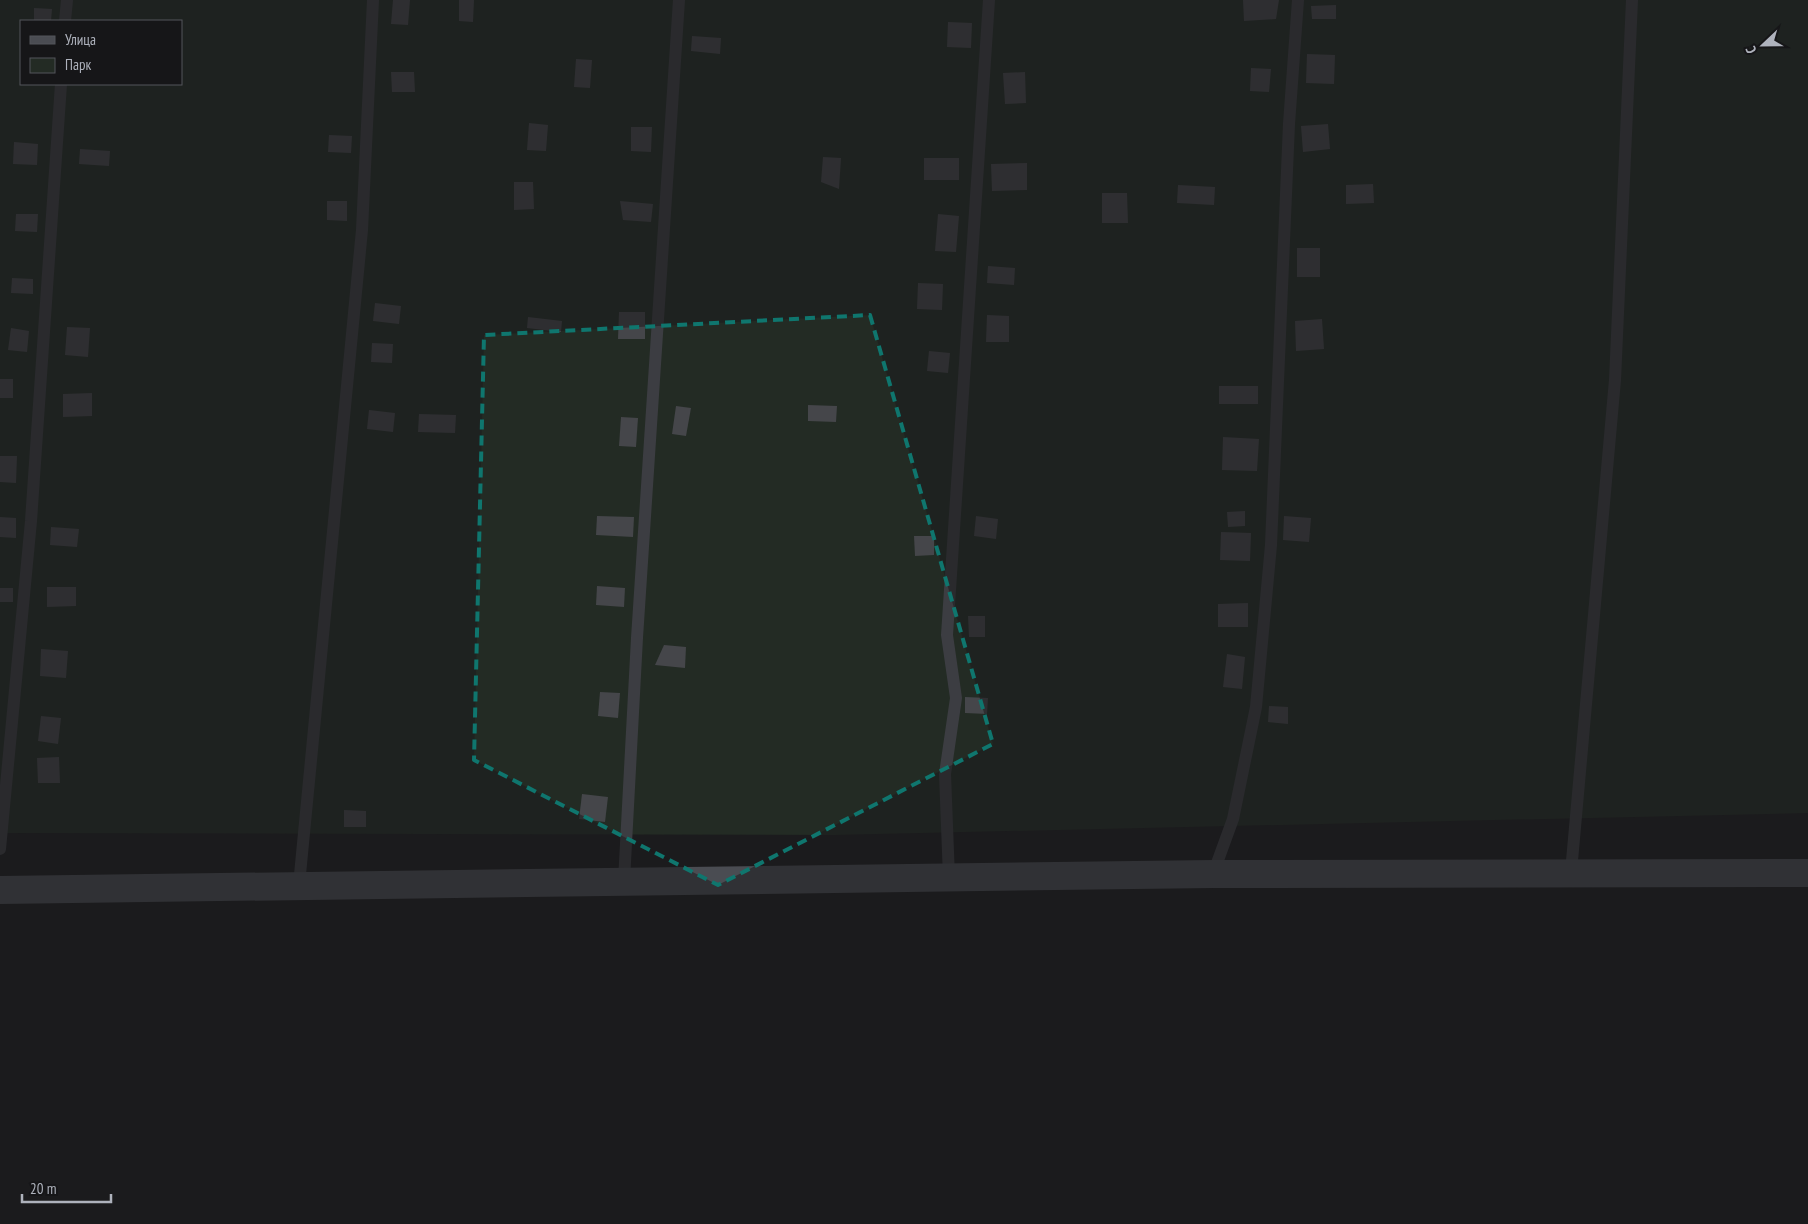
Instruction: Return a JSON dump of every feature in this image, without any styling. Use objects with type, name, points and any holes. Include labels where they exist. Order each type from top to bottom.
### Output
[{"type":"main road","points":[[0,890],[1213,874],[1808,872]]},
{"type":"lane","points":[[65,20],[66,0]]},
{"type":"lane","points":[[299,885],[362,230],[373,0]]},
{"type":"lane","points":[[624,881],[638,618],[679,0]]},
{"type":"lane","points":[[949,878],[945,774],[956,698],[946,635],[989,0]]},
{"type":"lane","points":[[1213,874],[1233,819],[1256,707],[1271,545],[1289,124],[1298,0]]},
{"type":"lane","points":[[1571,872],[1615,380],[1632,0]]},
{"type":"lane","points":[[0,849],[31,521],[61,85]]},
{"type":"highlighted area","points":[[870,315],[993,744],[718,885],[474,760],[484,335]]},
{"type":"green space","points":[[0,0],[1808,0],[1808,813],[834,835],[0,833]]},
{"type":"building","points":[[393,0],[410,0],[408,25],[391,24]]},
{"type":"building","points":[[459,0],[474,0],[473,22],[459,21]]},
{"type":"building","points":[[1243,0],[1279,0],[1276,19],[1244,21]]},
{"type":"building","points":[[1336,5],[1336,19],[1312,19],[1311,6]]},
{"type":"building","points":[[34,8],[52,9],[51,20],[34,20]]},
{"type":"building","points":[[948,22],[972,23],[971,48],[947,47]]},
{"type":"building","points":[[692,36],[721,38],[720,54],[691,51]]},
{"type":"building","points":[[1307,54],[1335,55],[1334,84],[1306,83]]},
{"type":"building","points":[[576,59],[592,60],[590,88],[574,87]]},
{"type":"building","points":[[1251,68],[1271,69],[1269,92],[1250,91]]},
{"type":"building","points":[[391,72],[414,72],[415,92],[392,92]]},
{"type":"building","points":[[1025,72],[1026,103],[1005,104],[1003,73]]},
{"type":"building","points":[[529,123],[548,125],[546,151],[527,150]]},
{"type":"building","points":[[1328,124],[1330,149],[1303,152],[1301,126]]},
{"type":"building","points":[[631,127],[652,127],[651,152],[631,151]]},
{"type":"building","points":[[329,135],[352,136],[351,153],[328,152]]},
{"type":"building","points":[[14,142],[38,144],[37,165],[13,164]]},
{"type":"building","points":[[80,149],[110,151],[109,166],[79,164]]},
{"type":"building","points":[[823,157],[841,158],[839,189],[821,182]]},
{"type":"building","points":[[924,158],[959,158],[959,180],[924,180]]},
{"type":"building","points":[[1027,163],[1027,190],[992,191],[991,164]]},
{"type":"building","points":[[514,182],[533,182],[534,209],[514,210]]},
{"type":"building","points":[[1373,184],[1374,203],[1346,204],[1346,185]]},
{"type":"building","points":[[1178,185],[1215,187],[1214,205],[1177,203]]},
{"type":"building","points":[[1102,193],[1127,193],[1128,223],[1102,223]]},
{"type":"building","points":[[327,201],[347,201],[347,221],[327,220]]},
{"type":"building","points":[[620,201],[653,204],[651,222],[623,220]]},
{"type":"building","points":[[16,214],[38,214],[37,232],[15,231]]},
{"type":"building","points":[[938,214],[959,216],[956,252],[935,251]]},
{"type":"building","points":[[1297,248],[1320,248],[1320,277],[1297,277]]},
{"type":"building","points":[[988,266],[1015,268],[1014,285],[987,283]]},
{"type":"building","points":[[12,278],[33,279],[33,294],[11,293]]},
{"type":"building","points":[[918,283],[943,284],[942,310],[917,309]]},
{"type":"building","points":[[375,303],[401,306],[399,324],[373,321]]},
{"type":"building","points":[[619,312],[645,312],[645,339],[618,339]]},
{"type":"building","points":[[987,315],[1009,316],[1009,342],[986,342]]},
{"type":"building","points":[[528,317],[562,321],[561,332],[527,328]]},
{"type":"building","points":[[1322,319],[1324,349],[1296,351],[1295,321]]},
{"type":"building","points":[[67,327],[90,328],[88,357],[65,355]]},
{"type":"building","points":[[11,328],[29,331],[27,352],[8,350]]},
{"type":"building","points":[[372,343],[393,344],[392,363],[371,362]]},
{"type":"building","points":[[929,351],[950,353],[948,373],[927,371]]},
{"type":"building","points":[[0,379],[13,379],[13,398],[0,398]]},
{"type":"building","points":[[1219,386],[1258,386],[1258,404],[1219,404]]},
{"type":"building","points":[[92,393],[92,416],[63,417],[63,394]]},
{"type":"building","points":[[808,405],[837,406],[836,422],[808,421]]},
{"type":"building","points":[[676,406],[691,408],[686,436],[672,434]]},
{"type":"building","points":[[369,410],[395,413],[393,432],[367,429]]},
{"type":"building","points":[[419,414],[456,415],[455,433],[418,432]]},
{"type":"building","points":[[621,417],[638,418],[636,447],[619,446]]},
{"type":"building","points":[[1223,437],[1259,439],[1257,471],[1222,470]]},
{"type":"building","points":[[0,456],[17,456],[16,483],[0,482]]},
{"type":"building","points":[[1245,511],[1245,526],[1228,527],[1227,512]]},
{"type":"building","points":[[597,516],[634,517],[633,537],[596,535]]},
{"type":"building","points":[[976,516],[998,519],[996,539],[974,536]]},
{"type":"building","points":[[1284,516],[1311,518],[1309,542],[1283,540]]},
{"type":"building","points":[[0,517],[16,518],[16,538],[0,537]]},
{"type":"building","points":[[51,527],[79,529],[77,547],[50,545]]},
{"type":"building","points":[[1221,532],[1251,533],[1250,561],[1220,560]]},
{"type":"building","points":[[914,536],[934,536],[934,555],[915,556]]},
{"type":"building","points":[[597,586],[625,588],[624,607],[596,605]]},
{"type":"building","points":[[47,587],[76,587],[76,606],[47,607]]},
{"type":"building","points":[[0,588],[13,588],[13,602],[0,602]]},
{"type":"building","points":[[1248,603],[1248,627],[1218,627],[1218,604]]},
{"type":"building","points":[[968,616],[985,616],[985,637],[969,637]]},
{"type":"building","points":[[664,645],[686,647],[685,668],[655,665]]},
{"type":"building","points":[[41,649],[68,651],[66,678],[40,676]]},
{"type":"building","points":[[1227,654],[1245,657],[1242,689],[1223,687]]},
{"type":"building","points":[[600,692],[620,693],[618,718],[598,716]]},
{"type":"building","points":[[965,697],[988,698],[987,714],[965,713]]},
{"type":"building","points":[[1269,706],[1288,707],[1288,724],[1268,722]]},
{"type":"building","points":[[41,716],[61,718],[58,744],[38,741]]},
{"type":"building","points":[[59,757],[60,783],[38,783],[37,758]]},
{"type":"building","points":[[582,794],[608,797],[605,822],[579,819]]},
{"type":"building","points":[[344,810],[366,811],[366,827],[344,827]]}]
